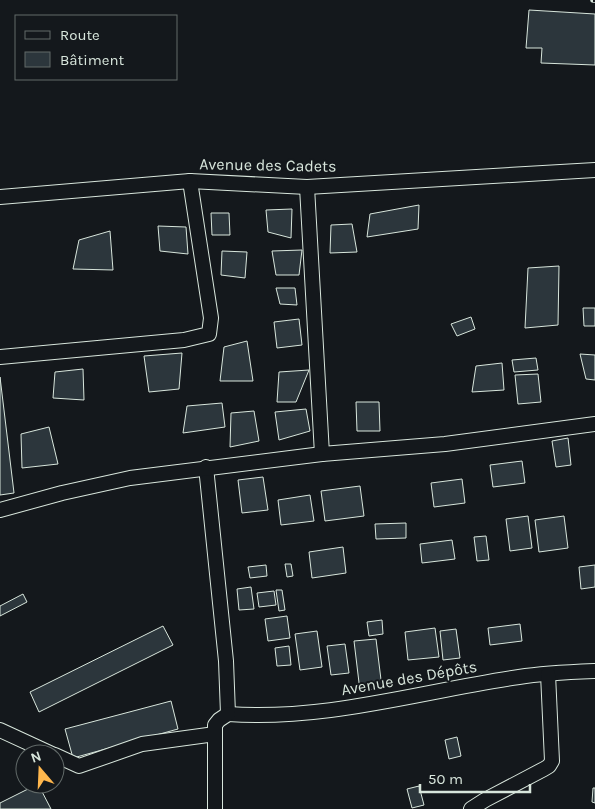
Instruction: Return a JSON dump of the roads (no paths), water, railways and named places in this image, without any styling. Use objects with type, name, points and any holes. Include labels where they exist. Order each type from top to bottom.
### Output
[{"type":"street","name":"Avenue des Cadets","points":[[0,197],[190,181],[307,187],[595,170]]},
{"type":"street","points":[[0,357],[184,340],[209,334],[211,318],[190,181]]},
{"type":"street","points":[[307,187],[322,454]]},
{"type":"street","points":[[0,510],[62,493],[130,478],[206,467],[322,454],[445,444],[595,424]]},
{"type":"street","points":[[206,467],[226,653],[228,714],[215,725],[215,809]]},
{"type":"street","name":"Avenue des Dépôts","points":[[228,714],[278,715],[334,710],[504,679],[595,671]]},
{"type":"street","points":[[471,809],[544,769],[552,761],[548,674]]},
{"type":"street","points":[[0,730],[30,744]]},
{"type":"street","points":[[65,760],[78,766],[142,744],[215,734]]}]
